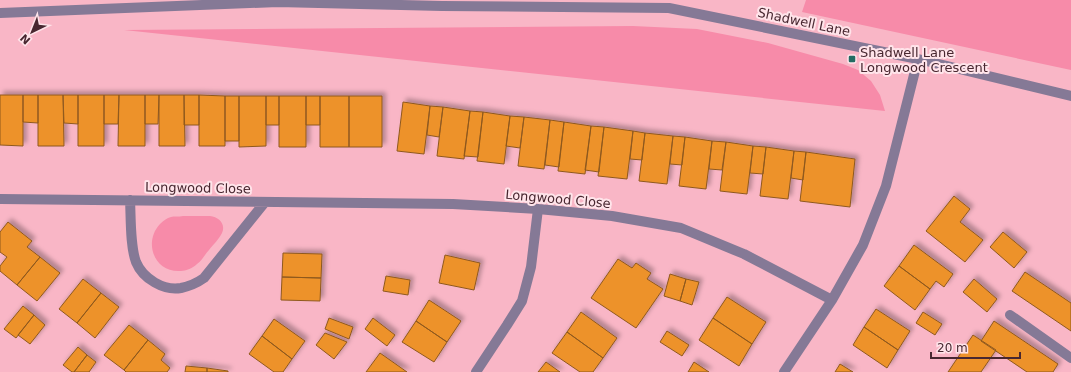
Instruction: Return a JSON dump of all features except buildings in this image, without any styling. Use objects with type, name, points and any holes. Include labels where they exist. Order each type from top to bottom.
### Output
[{"type":"street","name":"Shadwell Lane","points":[[0,13],[278,2],[442,6],[612,4],[669,8],[918,59],[1071,96]]},
{"type":"street","points":[[784,372],[832,300],[863,245],[886,186],[918,59]]},
{"type":"street","name":"Longwood Close","points":[[0,199],[453,204],[538,209],[612,216],[681,228],[744,254],[832,300]]},
{"type":"street","name":"Longwood Close","points":[[130,200],[133,251],[137,263],[144,274],[154,283],[167,287],[180,288],[193,285],[204,278],[265,202]]},
{"type":"street","points":[[476,372],[522,301],[531,267],[538,209]]},
{"type":"street","points":[[1010,314],[1071,358]]},
{"type":"shaded area","points":[[806,0],[1071,0],[1071,70],[802,12]]},
{"type":"shaded area","points":[[633,26],[697,29],[768,43],[843,64],[858,70],[871,81],[880,95],[885,111],[124,30]]},
{"type":"shaded area","points":[[210,216],[219,219],[223,230],[199,263],[194,267],[181,271],[164,267],[158,262],[154,255],[152,239],[155,231],[161,223],[172,217]]},
{"type":"place","name":"Shadwell Lane Longwood Crescent","points":[[852,59]]}]
